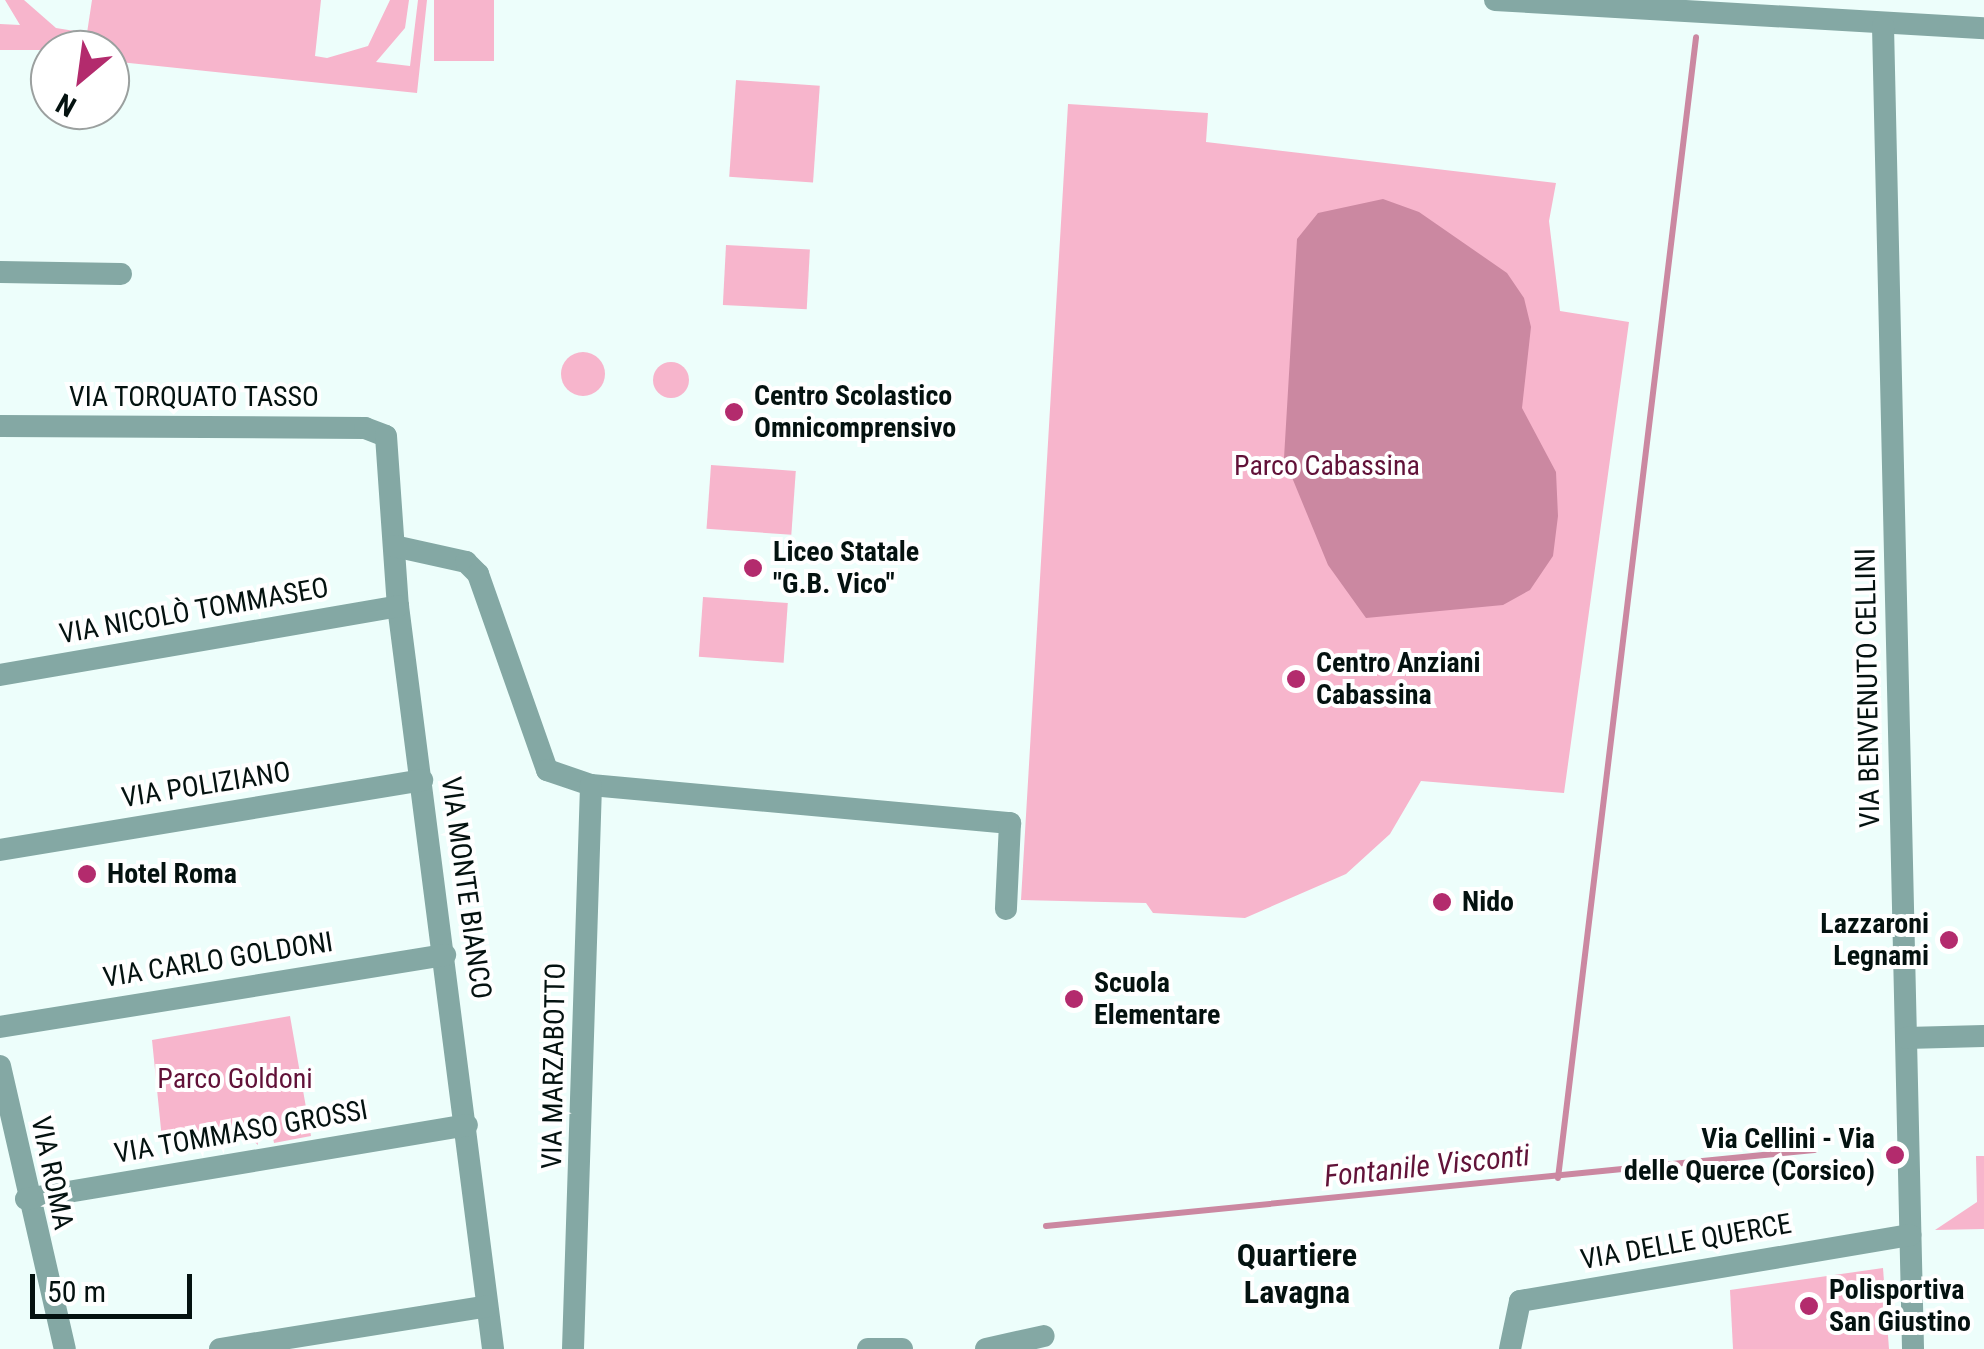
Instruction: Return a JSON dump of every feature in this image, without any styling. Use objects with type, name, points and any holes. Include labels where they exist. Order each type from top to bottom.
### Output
[{"type":"street","points":[[1495,0],[1882,26],[1984,28]]},
{"type":"street","name":"VIA BENVENUTO CELLINI","points":[[1882,26],[1913,1349]]},
{"type":"street","points":[[0,272],[121,274]]},
{"type":"street","name":"VIA TORQUATO TASSO","points":[[0,426],[365,428],[386,436]]},
{"type":"street","name":"VIA MONTE BIANCO","points":[[386,436],[398,606],[493,1349]]},
{"type":"street","points":[[394,546],[466,562],[478,574],[539,761],[591,784],[1010,823],[1006,909]]},
{"type":"street","name":"VIA NICOLÒ TOMMASEO","points":[[0,675],[398,606]]},
{"type":"street","name":"VIA POLIZIANO","points":[[0,850],[422,780]]},
{"type":"street","name":"VIA MARZABOTTO","points":[[573,1349],[591,784]]},
{"type":"street","name":"VIA CARLO GOLDONI","points":[[0,1027],[445,955]]},
{"type":"street","points":[[1906,1038],[1984,1036]]},
{"type":"street","name":"VIA ROMA","points":[[0,1066],[10,1169],[26,1199],[66,1349]]},
{"type":"street","name":"VIA TOMMASO GROSSI","points":[[26,1199],[467,1125]]},
{"type":"street","name":"VIA DELLE QUERCE","points":[[1510,1349],[1520,1301],[1910,1236]]},
{"type":"street","points":[[220,1349],[487,1306]]},
{"type":"street","points":[[986,1349],[1044,1336]]},
{"type":"street","points":[[868,1349],[902,1349]]},
{"type":"green space","points":[[5,0],[24,0],[56,28],[68,30],[30,30],[30,50],[0,50],[0,24],[20,25]]},
{"type":"green space","points":[[92,0],[321,0],[315,56],[327,58],[368,46],[390,0],[409,0],[405,28],[376,62],[410,66],[418,0],[427,0],[417,93],[130,63],[130,30],[87,30]]},
{"type":"green space","points":[[434,0],[494,0],[494,61],[434,61]]},
{"type":"green space","points":[[736,80],[820,86],[813,183],[729,177]]},
{"type":"green space","name":"Parco Cabassina","points":[[1068,104],[1208,113],[1206,142],[1556,183],[1549,221],[1560,311],[1629,322],[1564,793],[1421,781],[1390,834],[1346,874],[1245,918],[1153,913],[1146,903],[1021,900]]},
{"type":"green space","points":[[726,245],[810,249],[807,309],[723,305]]},
{"type":"green space","points":[[583,352],[599,358],[605,374],[599,390],[583,396],[567,390],[561,374],[567,358]]},
{"type":"green space","points":[[671,362],[684,367],[689,380],[684,393],[671,398],[658,393],[653,380],[658,367]]},
{"type":"green space","points":[[711,465],[796,471],[791,535],[707,529]]},
{"type":"green space","points":[[703,597],[788,603],[784,663],[699,657]]},
{"type":"green space","name":"Parco Goldoni","points":[[290,1016],[311,1136],[274,1143],[271,1128],[257,1131],[258,1145],[242,1131],[177,1142],[164,1159],[152,1040]]},
{"type":"green space","points":[[1976,1156],[1984,1156],[1984,1229],[1935,1230],[1977,1202]]},
{"type":"green space","name":"Polisportiva San Giustino","points":[[1883,1268],[1889,1349],[1733,1349],[1730,1290]]},
{"type":"shaded area","points":[[1383,199],[1419,212],[1507,273],[1524,298],[1531,327],[1522,408],[1556,472],[1558,516],[1553,556],[1530,590],[1503,605],[1366,618],[1328,565],[1284,458],[1297,239],[1318,213]]},
{"type":"waterway","points":[[1558,1178],[1696,37]]},
{"type":"waterway","name":"Fontanile Visconti","points":[[1046,1226],[1814,1150]]},
{"type":"place","name":"Centro Scolastico Omnicomprensivo","points":[[734,412]]},
{"type":"place","name":"Liceo Statale \"G.B. Vico\"","points":[[753,568]]},
{"type":"place","name":"Centro Anziani Cabassina","points":[[1296,679]]},
{"type":"place","name":"Hotel Roma","points":[[87,874]]},
{"type":"place","name":"Nido","points":[[1442,902]]},
{"type":"place","name":"Lazzaroni Legnami","points":[[1949,940]]},
{"type":"place","name":"Scuola Elementare","points":[[1074,999]]},
{"type":"place","name":"Via Cellini - Via delle Querce (Corsico)","points":[[1895,1155]]},
{"type":"place","name":"Polisportiva San Giustino","points":[[1809,1306]]},
{"type":"district","name":"Quartiere Lavagna","points":[[1297,1274]]}]
